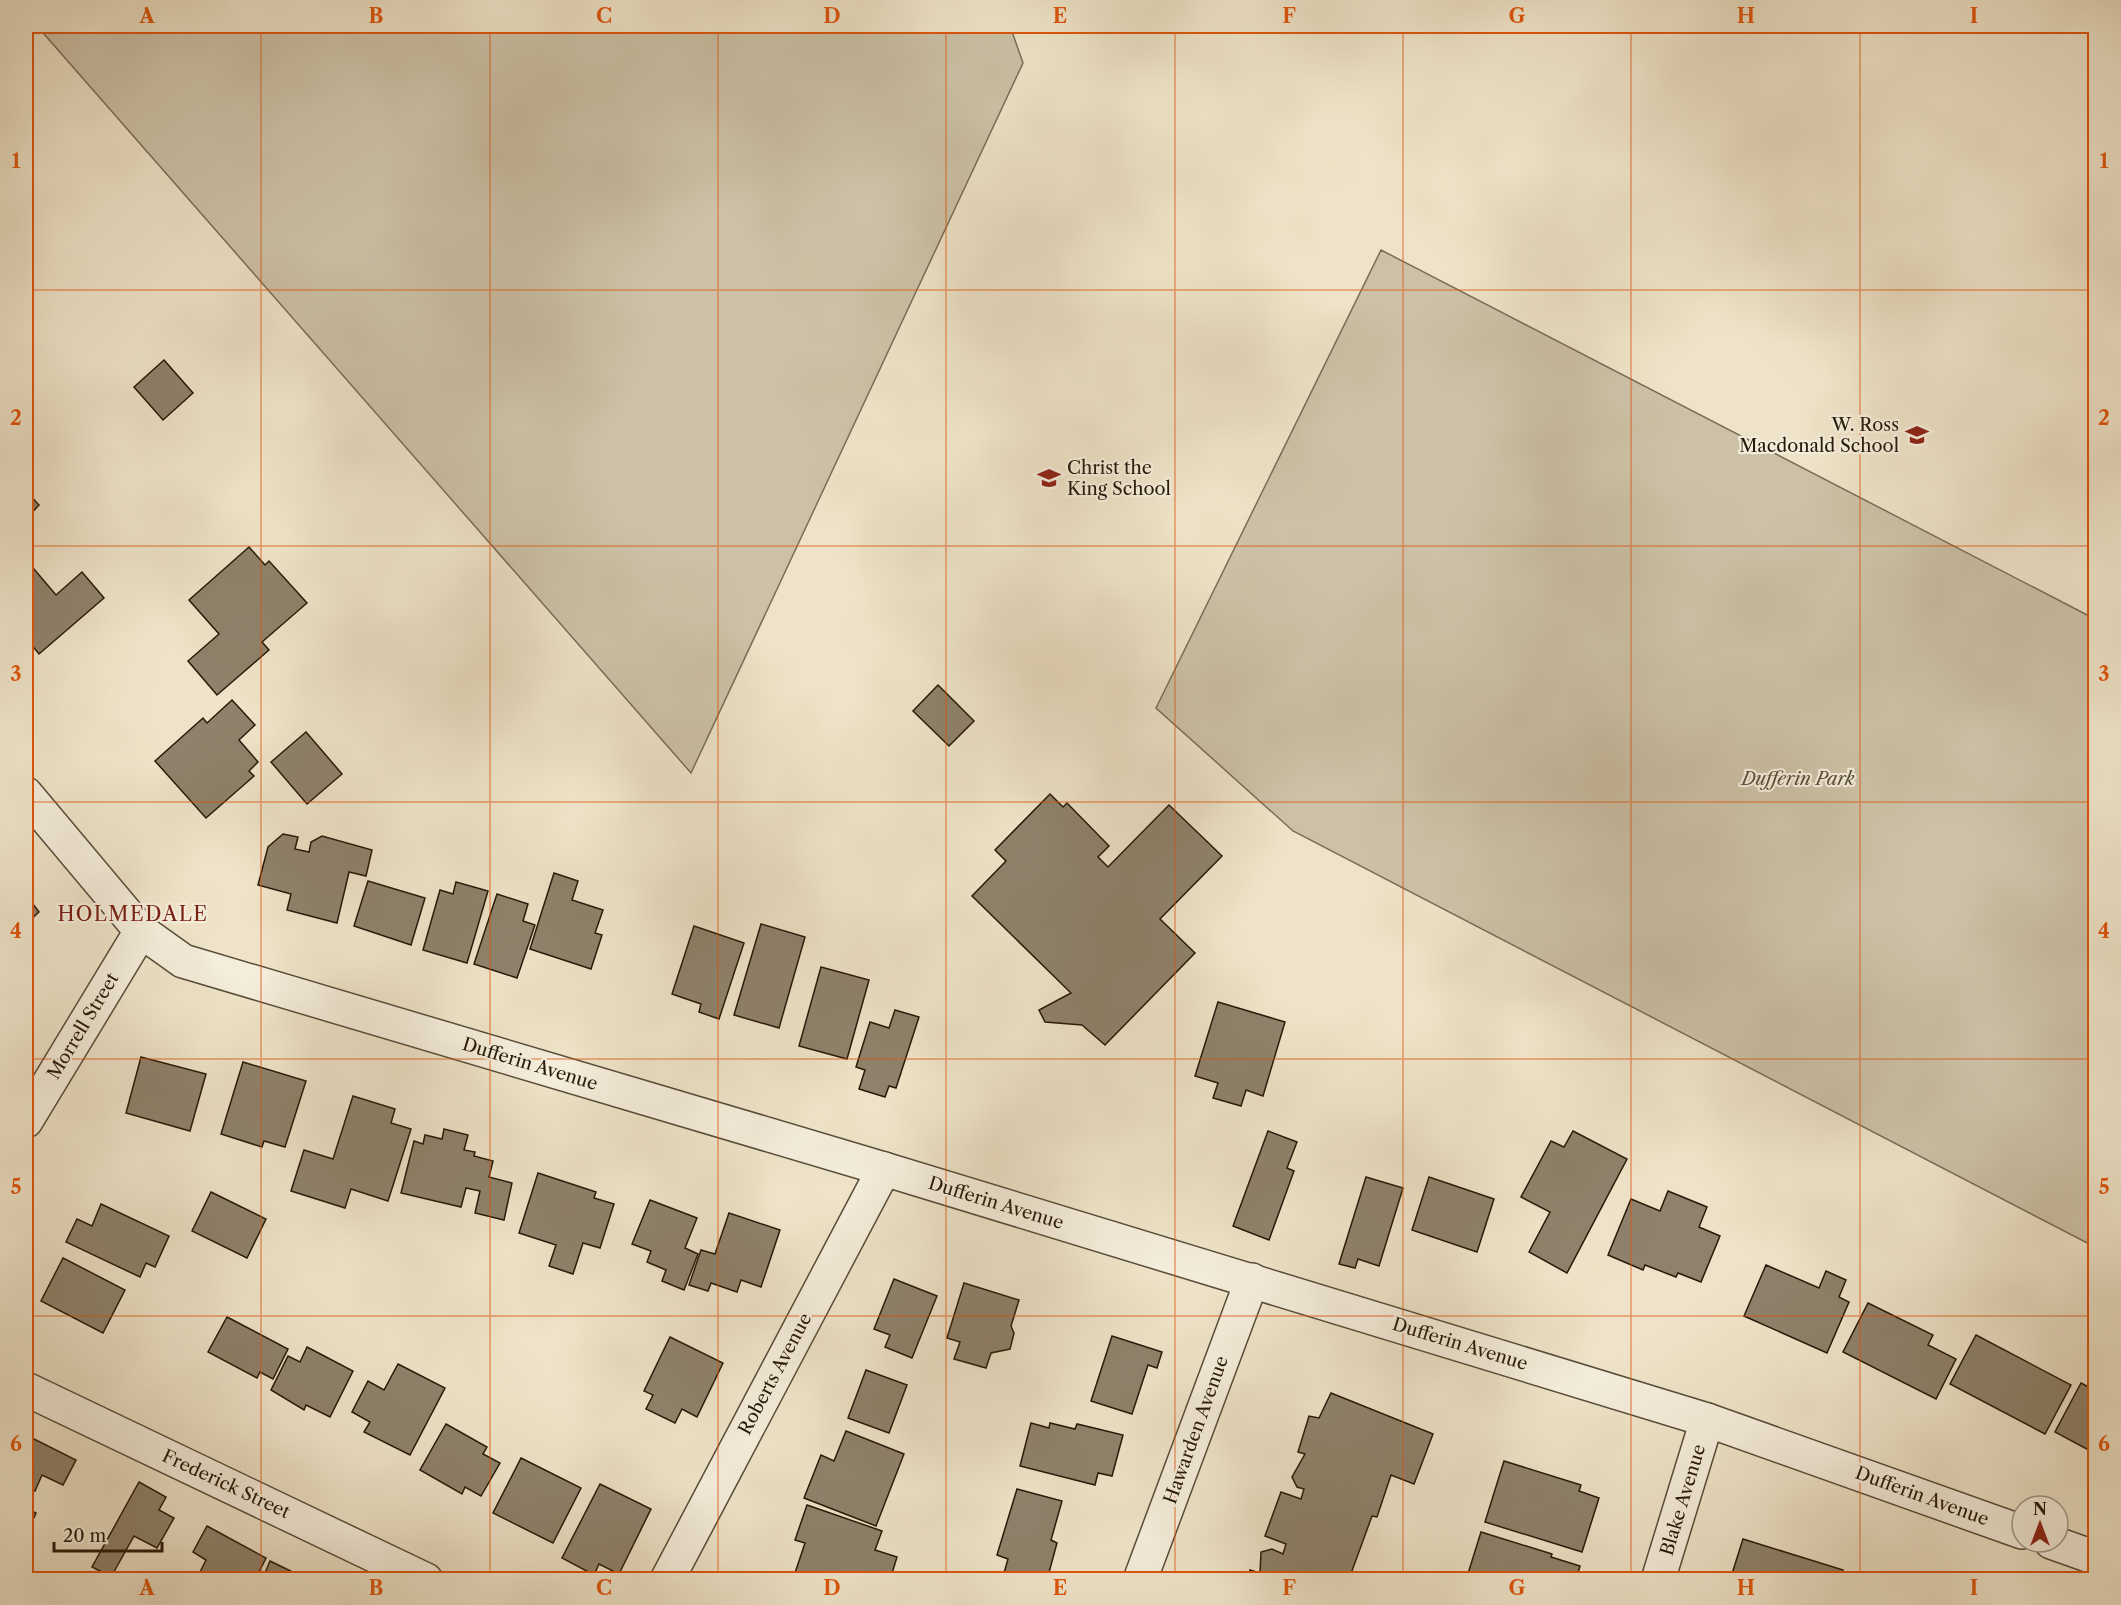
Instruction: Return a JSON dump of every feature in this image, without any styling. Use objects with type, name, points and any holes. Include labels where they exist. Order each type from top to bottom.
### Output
[{"type":"street","name":"Dufferin Avenue","points":[[26,794],[141,931],[183,961],[884,1169],[1707,1420],[2010,1528]]},
{"type":"street","name":"Morrell Street","points":[[26,1121],[141,931]]},
{"type":"street","name":"Roberts Avenue","points":[[667,1580],[884,1169]]},
{"type":"street","name":"Hawarden Avenue","points":[[1140,1580],[1252,1280]]},
{"type":"street","name":"Frederick Street","points":[[26,1389],[426,1580]]},
{"type":"street","name":"Blake Avenue","points":[[1658,1580],[1707,1420]]},
{"type":"street","points":[[2070,1549],[2096,1558]]},
{"type":"green space","points":[[37,26],[1010,26],[1023,63],[691,773]]},
{"type":"green space","name":"Dufferin Park","points":[[1381,250],[2095,619],[2095,1247],[1293,831],[1156,708]]},
{"type":"building","points":[[164,360],[193,393],[163,420],[134,387]]},
{"type":"building","points":[[26,491],[39,505],[26,519]]},
{"type":"building","points":[[249,547],[265,565],[269,561],[307,603],[262,642],[269,650],[217,695],[188,661],[219,634],[189,600]]},
{"type":"building","points":[[28,562],[56,595],[82,572],[104,598],[39,654],[26,638],[26,564]]},
{"type":"building","points":[[938,685],[974,721],[949,746],[913,711]]},
{"type":"building","points":[[232,700],[255,725],[239,740],[258,762],[249,771],[254,776],[206,818],[155,761],[203,718],[207,723]]},
{"type":"building","points":[[306,732],[342,774],[307,804],[271,762]]},
{"type":"building","points":[[1050,794],[1063,807],[1067,803],[1109,846],[1098,857],[1108,867],[1169,805],[1222,856],[1160,919],[1195,953],[1105,1045],[1082,1025],[1045,1022],[1039,1010],[1071,993],[972,896],[1006,861],[995,850]]},
{"type":"building","points":[[283,834],[298,837],[295,849],[309,852],[311,842],[322,836],[372,850],[366,876],[349,872],[337,923],[287,910],[291,894],[258,885],[268,847]]},
{"type":"building","points":[[554,873],[578,881],[572,900],[603,910],[595,933],[602,935],[591,969],[530,949]]},
{"type":"building","points":[[368,881],[425,898],[411,945],[354,926]]},
{"type":"building","points":[[456,882],[488,891],[467,963],[423,950],[440,890],[453,894]]},
{"type":"building","points":[[497,894],[528,904],[523,921],[535,925],[517,978],[474,964]]},
{"type":"building","points":[[26,895],[39,912],[26,924]]},
{"type":"building","points":[[761,924],[805,937],[779,1028],[734,1015]]},
{"type":"building","points":[[694,926],[744,943],[719,1019],[699,1012],[701,1004],[672,994]]},
{"type":"building","points":[[821,967],[869,980],[847,1059],[799,1046]]},
{"type":"building","points":[[1218,1002],[1285,1022],[1263,1096],[1246,1090],[1241,1106],[1213,1098],[1218,1083],[1195,1076]]},
{"type":"building","points":[[895,1010],[919,1017],[896,1088],[889,1086],[885,1097],[859,1089],[865,1070],[856,1067],[870,1022],[889,1028]]},
{"type":"building","points":[[141,1057],[206,1074],[190,1131],[126,1113]]},
{"type":"building","points":[[243,1062],[306,1081],[285,1147],[264,1141],[262,1147],[221,1134]]},
{"type":"building","points":[[353,1096],[395,1109],[391,1123],[411,1129],[388,1201],[351,1189],[345,1208],[291,1191],[304,1150],[333,1159]]},
{"type":"building","points":[[444,1129],[468,1135],[464,1150],[475,1152],[474,1156],[493,1161],[489,1177],[512,1183],[504,1220],[475,1213],[480,1191],[466,1188],[461,1207],[401,1193],[414,1141],[423,1144],[425,1135],[442,1139]]},
{"type":"building","points":[[1268,1131],[1297,1142],[1287,1168],[1294,1171],[1269,1240],[1233,1226]]},
{"type":"building","points":[[1573,1131],[1627,1159],[1567,1273],[1529,1252],[1550,1212],[1521,1197],[1551,1141],[1564,1147]]},
{"type":"building","points":[[538,1173],[596,1192],[594,1198],[614,1204],[600,1248],[583,1243],[573,1274],[549,1266],[556,1245],[519,1233]]},
{"type":"building","points":[[1366,1177],[1403,1188],[1379,1266],[1358,1259],[1355,1268],[1339,1264]]},
{"type":"building","points":[[1429,1177],[1494,1199],[1477,1252],[1412,1230]]},
{"type":"building","points":[[1668,1191],[1707,1207],[1699,1227],[1720,1236],[1701,1282],[1678,1273],[1676,1277],[1645,1265],[1643,1270],[1608,1255],[1631,1199],[1660,1211]]},
{"type":"building","points":[[211,1192],[266,1219],[247,1258],[192,1231]]},
{"type":"building","points":[[650,1200],[697,1218],[685,1248],[698,1254],[684,1290],[662,1281],[666,1270],[647,1262],[651,1251],[632,1244]]},
{"type":"building","points":[[101,1204],[169,1236],[155,1267],[146,1263],[140,1277],[66,1242],[77,1219],[92,1226]]},
{"type":"building","points":[[729,1213],[780,1230],[761,1287],[741,1280],[737,1292],[711,1283],[708,1291],[689,1285],[701,1250],[715,1254]]},
{"type":"building","points":[[63,1258],[125,1290],[103,1333],[41,1301]]},
{"type":"building","points":[[1766,1265],[1819,1288],[1826,1271],[1846,1280],[1839,1297],[1849,1302],[1827,1353],[1744,1316]]},
{"type":"building","points":[[894,1279],[937,1296],[912,1358],[885,1347],[890,1335],[874,1329]]},
{"type":"building","points":[[964,1283],[1019,1300],[1011,1326],[1014,1333],[1010,1349],[991,1353],[986,1368],[954,1359],[960,1342],[947,1338]]},
{"type":"building","points":[[1868,1303],[1933,1335],[1928,1345],[1956,1359],[1936,1399],[1843,1352]]},
{"type":"building","points":[[227,1317],[288,1349],[273,1379],[260,1372],[257,1378],[208,1352]]},
{"type":"building","points":[[1976,1335],[2071,1385],[2045,1434],[1950,1384]]},
{"type":"building","points":[[1112,1336],[1162,1352],[1157,1368],[1148,1365],[1132,1414],[1091,1401]]},
{"type":"building","points":[[670,1337],[723,1363],[697,1417],[682,1409],[675,1423],[646,1409],[653,1395],[644,1391]]},
{"type":"building","points":[[307,1347],[353,1371],[330,1417],[306,1405],[304,1410],[271,1390],[288,1356],[300,1362]]},
{"type":"building","points":[[398,1364],[445,1388],[410,1455],[364,1432],[370,1422],[352,1412],[368,1381],[384,1390]]},
{"type":"building","points":[[866,1370],[907,1385],[889,1433],[848,1418]]},
{"type":"building","points":[[2081,1383],[2096,1391],[2096,1454],[2055,1432]]},
{"type":"building","points":[[1331,1393],[1433,1434],[1414,1484],[1391,1475],[1377,1517],[1372,1516],[1350,1580],[1247,1580],[1250,1570],[1260,1573],[1261,1552],[1272,1549],[1283,1554],[1286,1544],[1265,1536],[1281,1492],[1301,1499],[1304,1489],[1297,1487],[1292,1477],[1305,1454],[1298,1452],[1309,1416],[1319,1418]]},
{"type":"building","points":[[1031,1423],[1049,1428],[1050,1423],[1075,1429],[1077,1424],[1123,1435],[1112,1476],[1098,1473],[1095,1485],[1020,1466]]},
{"type":"building","points":[[446,1424],[487,1447],[483,1454],[500,1463],[481,1496],[465,1487],[462,1494],[420,1470]]},
{"type":"building","points":[[846,1431],[904,1454],[876,1526],[804,1498],[821,1455],[834,1461]]},
{"type":"building","points":[[26,1435],[76,1460],[63,1485],[42,1475],[35,1491],[26,1487]]},
{"type":"building","points":[[521,1458],[581,1488],[553,1543],[493,1513]]},
{"type":"building","points":[[1504,1461],[1581,1485],[1579,1491],[1599,1498],[1582,1552],[1485,1522]]},
{"type":"building","points":[[139,1482],[166,1497],[159,1510],[174,1518],[157,1548],[134,1536],[111,1577],[92,1567]]},
{"type":"building","points":[[600,1484],[651,1509],[619,1574],[599,1564],[594,1575],[562,1558]]},
{"type":"building","points":[[1017,1489],[1062,1501],[1051,1540],[1057,1543],[1047,1580],[1002,1580],[1008,1559],[997,1555]]},
{"type":"building","points":[[807,1505],[882,1531],[875,1550],[897,1557],[890,1580],[793,1579],[805,1543],[795,1540]]},
{"type":"building","points":[[26,1508],[36,1513],[26,1535]]},
{"type":"building","points":[[207,1526],[266,1558],[255,1580],[204,1580],[198,1576],[206,1560],[193,1552]]},
{"type":"building","points":[[1481,1532],[1552,1554],[1551,1557],[1580,1566],[1576,1580],[1466,1580]]},
{"type":"building","points":[[1743,1539],[1843,1570],[1840,1580],[1730,1580]]},
{"type":"building","points":[[270,1561],[309,1580],[262,1580]]},
{"type":"place","name":"W. Ross Macdonald School","points":[[1917,435]]},
{"type":"place","name":"Christ the King School","points":[[1049,478]]},
{"type":"district","name":"HOLMEDALE","points":[[133,914]]}]
